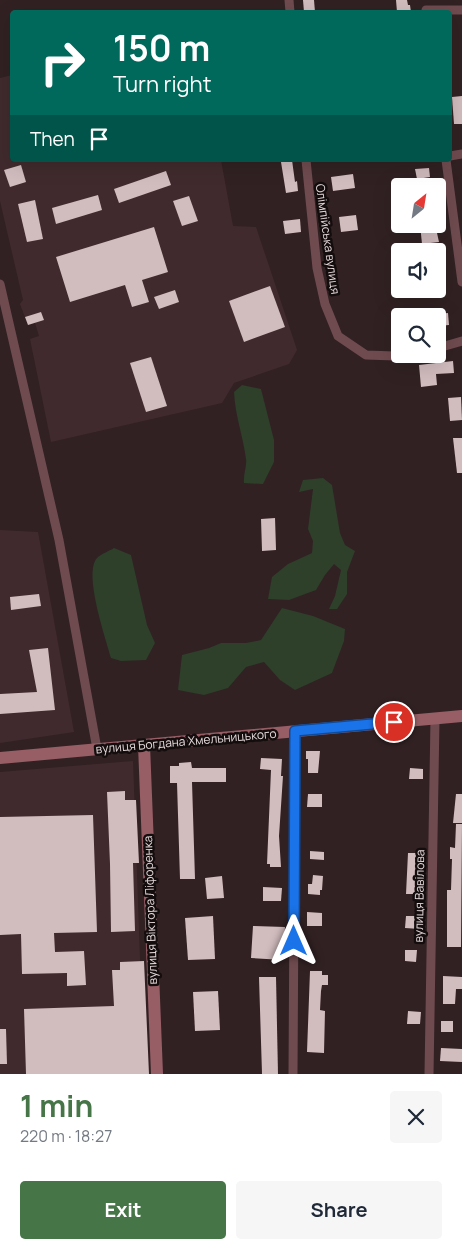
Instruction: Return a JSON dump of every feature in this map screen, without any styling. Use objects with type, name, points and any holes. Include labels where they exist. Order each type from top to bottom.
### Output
[{"type":"street","name":"Олімпійська вулиця","points":[[306,162],[317,268],[325,304],[338,336],[366,354],[391,356]]},
{"type":"street","points":[[446,162],[462,282]]},
{"type":"street","points":[[0,284],[59,540],[97,749]]},
{"type":"street","points":[[446,346],[462,341]]},
{"type":"street","name":"вулиця Богдана Хмельницького","points":[[0,758],[462,716]]},
{"type":"street","name":"вулиця Вавілова","points":[[429,1074],[435,719]]},
{"type":"street","points":[[294,1074],[295,731]]},
{"type":"street","name":"вулиця Віктора Ліфоренка","points":[[144,745],[157,1074]]},
{"type":"shaded area","points":[[10,76],[10,162],[221,162],[233,226],[256,227],[297,350],[289,364],[234,383],[222,403],[51,442],[30,339],[39,336],[35,323],[28,325],[20,304],[23,300],[0,201],[0,78]]},
{"type":"shaded area","points":[[0,530],[38,532],[74,732],[0,743]]},
{"type":"shaded area","points":[[133,761],[144,1074],[0,1074],[0,772]]},
{"type":"green space","points":[[242,385],[261,389],[274,440],[274,462],[263,484],[244,483],[246,459],[234,392]]},
{"type":"green space","points":[[323,478],[332,485],[340,533],[345,545],[355,551],[347,572],[347,594],[337,609],[329,609],[335,596],[341,570],[334,564],[316,590],[289,600],[268,599],[272,577],[288,564],[312,553],[313,541],[308,529],[313,489],[299,492],[303,480]]},
{"type":"green space","points":[[114,548],[131,555],[147,625],[155,643],[146,660],[121,661],[111,658],[94,591],[93,566],[97,558]]},
{"type":"green space","points":[[282,608],[313,616],[345,629],[344,641],[332,673],[295,690],[280,680],[264,662],[246,667],[228,688],[204,695],[178,690],[182,655],[221,643],[246,643],[261,640]]},
{"type":"building","points":[[303,0],[314,0],[315,10],[304,10]]},
{"type":"building","points":[[396,0],[407,0],[411,10],[397,10]]},
{"type":"building","points":[[462,96],[462,124],[454,124],[452,97]]},
{"type":"building","points":[[281,162],[292,162],[298,191],[286,193]]},
{"type":"building","points":[[21,165],[26,182],[10,187],[4,170]]},
{"type":"building","points":[[429,168],[430,177],[417,178],[415,169]]},
{"type":"building","points":[[166,171],[171,185],[119,203],[114,189]]},
{"type":"building","points":[[353,174],[355,188],[333,191],[331,177]]},
{"type":"building","points":[[98,195],[102,210],[56,224],[52,208]]},
{"type":"building","points":[[189,196],[198,221],[182,226],[173,201]]},
{"type":"building","points":[[35,200],[43,239],[27,242],[18,204]]},
{"type":"building","points":[[356,215],[358,230],[341,232],[339,217]]},
{"type":"building","points":[[300,219],[301,232],[285,234],[283,221]]},
{"type":"building","points":[[154,227],[168,272],[142,280],[149,302],[132,307],[125,285],[70,302],[56,257]]},
{"type":"building","points":[[421,233],[437,233],[439,242],[422,243]]},
{"type":"building","points":[[270,286],[285,327],[244,342],[229,301]]},
{"type":"building","points":[[175,290],[179,302],[159,309],[154,297]]},
{"type":"building","points":[[41,312],[44,320],[28,325],[25,317]]},
{"type":"building","points":[[446,313],[448,313],[449,325],[446,325]]},
{"type":"building","points":[[151,357],[167,406],[146,412],[130,363]]},
{"type":"building","points":[[453,361],[454,373],[436,374],[437,385],[421,387],[419,365]]},
{"type":"building","points":[[461,397],[462,420],[450,421],[448,398]]},
{"type":"building","points":[[453,438],[462,438],[462,473],[457,473]]},
{"type":"building","points":[[275,518],[276,550],[262,551],[261,519]]},
{"type":"building","points":[[39,594],[41,606],[11,610],[10,597]]},
{"type":"building","points":[[48,648],[55,710],[0,714],[0,694],[37,692],[29,650]]},
{"type":"building","points":[[306,751],[320,751],[318,773],[308,773]]},
{"type":"building","points":[[261,758],[282,759],[281,776],[283,776],[279,836],[281,867],[270,867],[270,864],[267,864],[271,770],[260,769]]},
{"type":"building","points":[[191,762],[192,768],[226,768],[226,782],[192,782],[195,879],[180,879],[177,783],[170,783],[170,766],[179,766],[179,763]]},
{"type":"building","points":[[410,768],[423,769],[423,779],[409,779]]},
{"type":"building","points":[[125,791],[125,800],[136,800],[139,863],[133,863],[135,931],[111,932],[107,792]]},
{"type":"building","points":[[308,794],[322,794],[322,807],[307,807]]},
{"type":"building","points":[[456,794],[462,794],[462,823],[453,823]]},
{"type":"building","points":[[93,815],[97,932],[54,933],[55,952],[84,951],[86,985],[67,986],[67,973],[22,974],[21,934],[0,935],[0,817]]},
{"type":"building","points":[[456,824],[462,824],[461,947],[447,947],[447,890],[451,890],[452,859],[450,859],[450,847],[455,848]]},
{"type":"building","points":[[310,851],[324,852],[324,860],[310,859]]},
{"type":"building","points":[[408,853],[419,853],[419,870],[423,870],[423,877],[419,877],[419,894],[406,894]]},
{"type":"building","points":[[313,875],[323,876],[320,895],[308,894],[308,884],[312,884]]},
{"type":"building","points":[[222,876],[224,898],[207,899],[205,878]]},
{"type":"building","points":[[263,887],[282,888],[281,901],[263,901]]},
{"type":"building","points":[[307,912],[322,913],[322,926],[307,926]]},
{"type":"building","points":[[213,916],[215,959],[188,960],[185,918]]},
{"type":"building","points":[[406,916],[420,916],[420,929],[405,928]]},
{"type":"building","points":[[253,926],[285,927],[283,960],[251,958]]},
{"type":"building","points":[[405,950],[417,950],[416,962],[405,961]]},
{"type":"building","points":[[144,961],[149,1074],[26,1074],[24,1009],[114,1006],[112,970],[120,970],[120,962]]},
{"type":"building","points":[[310,971],[322,971],[322,975],[328,975],[328,985],[322,985],[320,1010],[325,1011],[324,1053],[307,1052]]},
{"type":"building","points":[[443,976],[462,977],[462,989],[456,989],[455,1004],[443,1004]]},
{"type":"building","points":[[259,977],[276,977],[278,1074],[262,1074]]},
{"type":"building","points":[[218,991],[220,1030],[195,1031],[193,992]]},
{"type":"building","points":[[408,1011],[421,1012],[420,1024],[407,1024]]},
{"type":"building","points":[[441,1021],[453,1021],[453,1032],[441,1032]]},
{"type":"building","points":[[0,1029],[6,1029],[7,1064],[0,1064]]},
{"type":"building","points":[[441,1048],[462,1049],[462,1062],[440,1061]]},
{"type":"route","points":[[294,941],[295,731],[394,722]]}]
